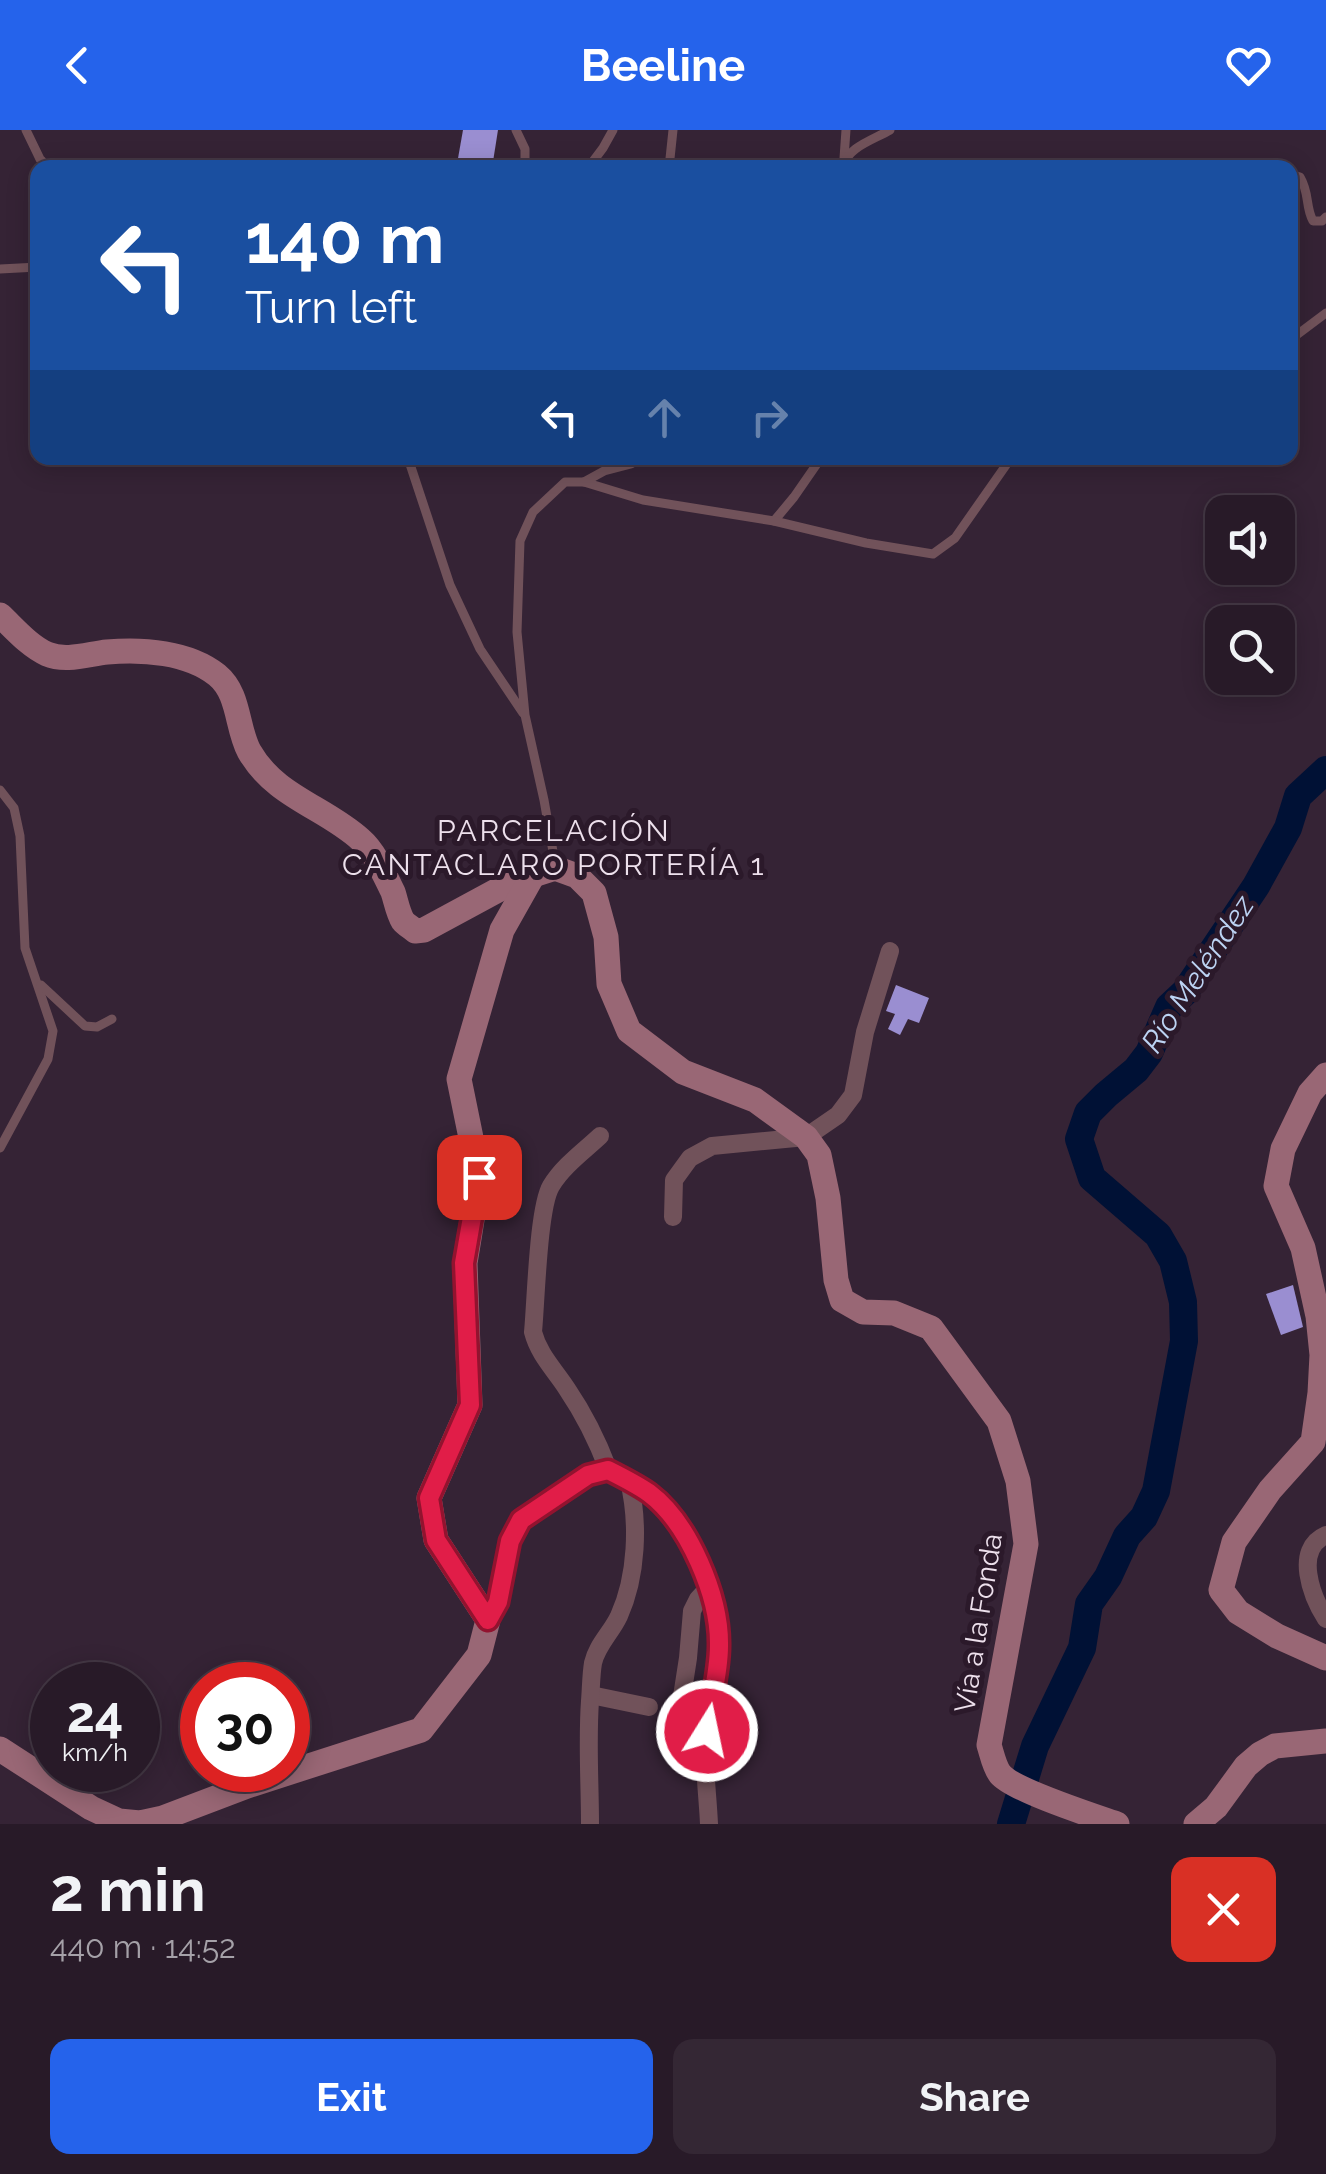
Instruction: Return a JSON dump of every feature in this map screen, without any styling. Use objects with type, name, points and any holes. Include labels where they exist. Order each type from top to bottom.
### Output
[{"type":"street","points":[[0,616],[48,654],[65,658],[111,652],[164,654],[198,662],[220,677],[230,690],[250,751],[271,778],[296,799],[364,842],[393,893],[402,919],[414,931],[424,930],[509,884],[544,872],[577,876],[594,893],[606,937],[610,984],[629,1031],[683,1072],[756,1100],[806,1137]]},
{"type":"street","points":[[488,1620],[436,1540],[429,1498],[470,1405],[464,1263],[479,1177],[459,1079],[502,930],[544,872]]},
{"type":"street","points":[[673,1217],[674,1180],[690,1158],[712,1146],[806,1137],[838,1115],[853,1095],[865,1032],[890,951]]},
{"type":"street","points":[[1326,1075],[1310,1093],[1283,1149],[1276,1186],[1302,1248],[1318,1316],[1322,1355],[1313,1442],[1270,1490],[1234,1542],[1221,1590],[1238,1612],[1277,1636],[1326,1658]]},
{"type":"street","points":[[600,1136],[549,1188],[533,1332],[536,1347],[594,1433],[608,1470],[651,1494],[672,1517],[687,1541],[717,1610],[718,1675],[705,1754],[709,1824]]},
{"type":"street","name":"Vía a la Fonda","points":[[806,1137],[819,1155],[842,1300],[863,1312],[894,1314],[931,1328],[999,1421],[1018,1481],[1026,1544],[988,1744],[998,1772],[1047,1798],[1117,1824]]},
{"type":"street","points":[[0,1749],[91,1808],[119,1821],[140,1824],[420,1730],[480,1655],[488,1620],[498,1602],[510,1541],[521,1520],[588,1475],[608,1470]]},
{"type":"street","points":[[590,1824],[592,1667],[597,1650],[621,1612],[629,1584],[634,1501],[629,1481]]},
{"type":"street","points":[[1326,1535],[1310,1546],[1308,1568],[1314,1601],[1326,1620]]},
{"type":"street","points":[[674,1748],[692,1611],[709,1588]]},
{"type":"street","points":[[591,1695],[649,1706]]},
{"type":"street","points":[[1196,1824],[1216,1808],[1246,1766],[1260,1754],[1275,1746],[1326,1741]]},
{"type":"lane","points":[[26,130],[41,160]]},
{"type":"lane","points":[[516,130],[525,149],[525,160]]},
{"type":"lane","points":[[594,160],[613,130]]},
{"type":"lane","points":[[670,160],[673,130]]},
{"type":"lane","points":[[843,160],[846,130]]},
{"type":"lane","points":[[846,160],[890,130]]},
{"type":"lane","points":[[1298,176],[1308,191],[1313,221],[1322,221],[1326,216]]},
{"type":"lane","points":[[0,268],[30,267]]},
{"type":"lane","points":[[1298,334],[1326,312]]},
{"type":"lane","points":[[410,465],[450,585],[480,649],[525,715]]},
{"type":"lane","points":[[584,482],[627,465]]},
{"type":"lane","points":[[774,521],[816,465]]},
{"type":"lane","points":[[544,872],[554,848],[525,715],[518,632],[520,542],[533,512],[565,482],[584,482],[643,500],[774,521],[932,554],[955,538],[1005,465]]},
{"type":"lane","points":[[0,790],[14,808],[20,836],[25,948],[52,1031],[48,1059],[0,1148]]},
{"type":"lane","points":[[38,984],[85,1026],[97,1027],[112,1019]]},
{"type":"building","points":[[463,130],[498,130],[493,160],[458,160]]},
{"type":"building","points":[[896,985],[929,998],[919,1023],[908,1019],[900,1035],[888,1029],[895,1014],[886,1011]]},
{"type":"building","points":[[1293,1285],[1303,1327],[1281,1335],[1266,1294]]},
{"type":"waterway","name":"Río Meléndez","points":[[1011,1824],[1035,1746],[1082,1648],[1089,1604],[1156,1491],[1184,1341],[1183,1302],[1173,1261],[1158,1235],[1092,1178],[1079,1139],[1088,1113],[1136,1070],[1149,1053],[1169,1007],[1185,992],[1256,886],[1288,828],[1298,796],[1326,770]]},
{"type":"district","name":"PARCELACIÓN CANTACLARO PORTERÍA 1","points":[[554,848]]},
{"type":"route","points":[[479,1177],[464,1263],[470,1405],[429,1498],[436,1540],[488,1620],[498,1602],[510,1541],[521,1520],[588,1475],[608,1470],[651,1494],[687,1541],[717,1610],[718,1675],[707,1731]]}]
